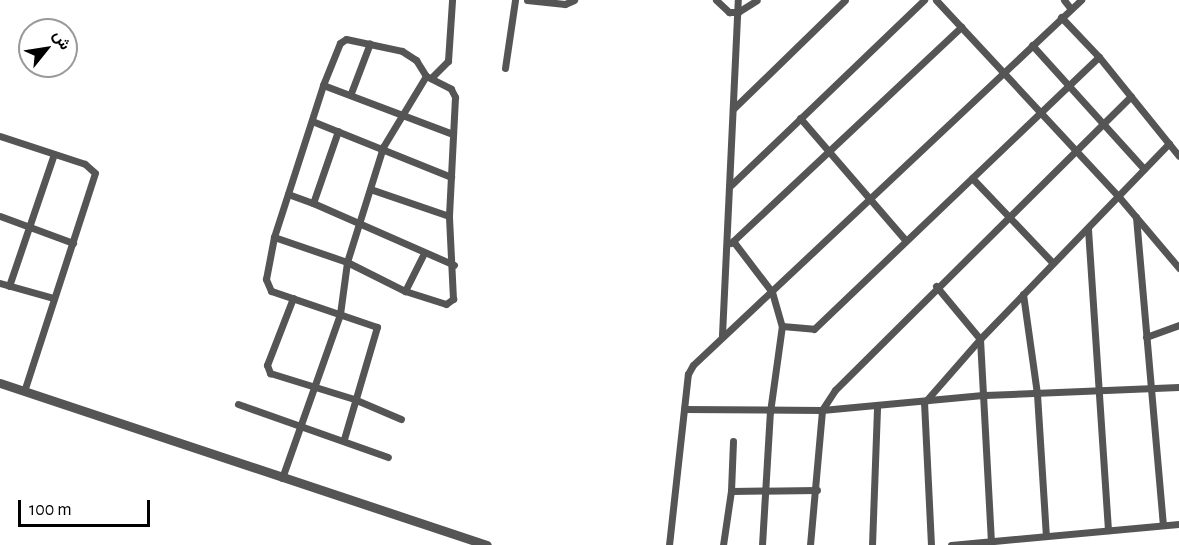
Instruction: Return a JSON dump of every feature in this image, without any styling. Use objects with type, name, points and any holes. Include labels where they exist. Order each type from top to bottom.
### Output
[{"type":"street","points":[[282,478],[312,386],[340,314],[347,262],[357,222],[383,147],[402,113],[428,77],[448,61],[452,0]]},
{"type":"street","points":[[505,68],[515,0]]},
{"type":"street","points":[[527,0],[565,4],[574,0]]},
{"type":"street","points":[[716,0],[725,11],[738,12],[757,0]]},
{"type":"street","points":[[722,335],[731,243],[730,186],[738,0]]},
{"type":"street","points":[[733,109],[845,0]]},
{"type":"street","points":[[730,186],[924,0]]},
{"type":"street","points":[[936,0],[1119,197],[1179,268]]},
{"type":"street","points":[[1064,0],[1071,9]]},
{"type":"street","points":[[669,545],[684,409],[693,365],[722,335],[772,292],[1081,0]]},
{"type":"street","points":[[1061,17],[1099,57],[1179,156]]},
{"type":"street","points":[[731,243],[961,27]]},
{"type":"street","points":[[274,237],[347,262],[405,291],[451,302],[454,265],[449,216],[455,96],[452,89],[428,77],[410,55],[370,43],[342,40],[323,86],[274,237],[267,284],[272,291],[375,325],[378,331],[354,399],[344,438]]},
{"type":"street","points":[[351,93],[370,43]]},
{"type":"street","points":[[1032,45],[1144,169]]},
{"type":"street","points":[[782,326],[814,329],[1099,57]]},
{"type":"street","points":[[323,86],[351,93],[453,134]]},
{"type":"street","points":[[810,545],[817,490],[822,410],[841,384],[936,286],[1131,96]]},
{"type":"street","points":[[801,118],[906,241]]},
{"type":"street","points":[[312,121],[383,147],[451,177]]},
{"type":"street","points":[[313,203],[338,131]]},
{"type":"street","points":[[0,136],[86,164],[95,173],[24,391]]},
{"type":"street","points":[[931,545],[924,403],[980,339],[1169,143]]},
{"type":"street","points":[[9,286],[54,154]]},
{"type":"street","points":[[972,178],[1053,263]]},
{"type":"street","points":[[369,189],[449,216]]},
{"type":"street","points":[[288,194],[357,222],[423,255],[454,265]]},
{"type":"street","points":[[0,216],[73,243]]},
{"type":"street","points":[[1136,216],[1146,337],[1153,388],[1163,525]]},
{"type":"street","points":[[1088,229],[1108,530]]},
{"type":"street","points":[[731,243],[772,292],[782,326],[770,412],[762,545]]},
{"type":"street","points":[[405,291],[423,255]]},
{"type":"street","points":[[0,283],[53,298]]},
{"type":"street","points":[[936,286],[980,339],[985,395],[990,541]]},
{"type":"street","points":[[1023,294],[1037,394],[1046,536]]},
{"type":"street","points":[[293,298],[267,369],[354,399],[401,419]]},
{"type":"street","points":[[1146,337],[1179,325]]},
{"type":"street","points":[[0,383],[487,545]]},
{"type":"street","points":[[684,409],[770,412],[822,410],[924,403],[985,395],[1179,387]]},
{"type":"street","points":[[238,404],[299,426],[344,438],[388,457]]},
{"type":"street","points":[[872,545],[877,406]]},
{"type":"street","points":[[723,545],[731,491],[733,441]]},
{"type":"street","points":[[731,491],[817,490]]},
{"type":"street","points":[[951,545],[1179,524]]}]
